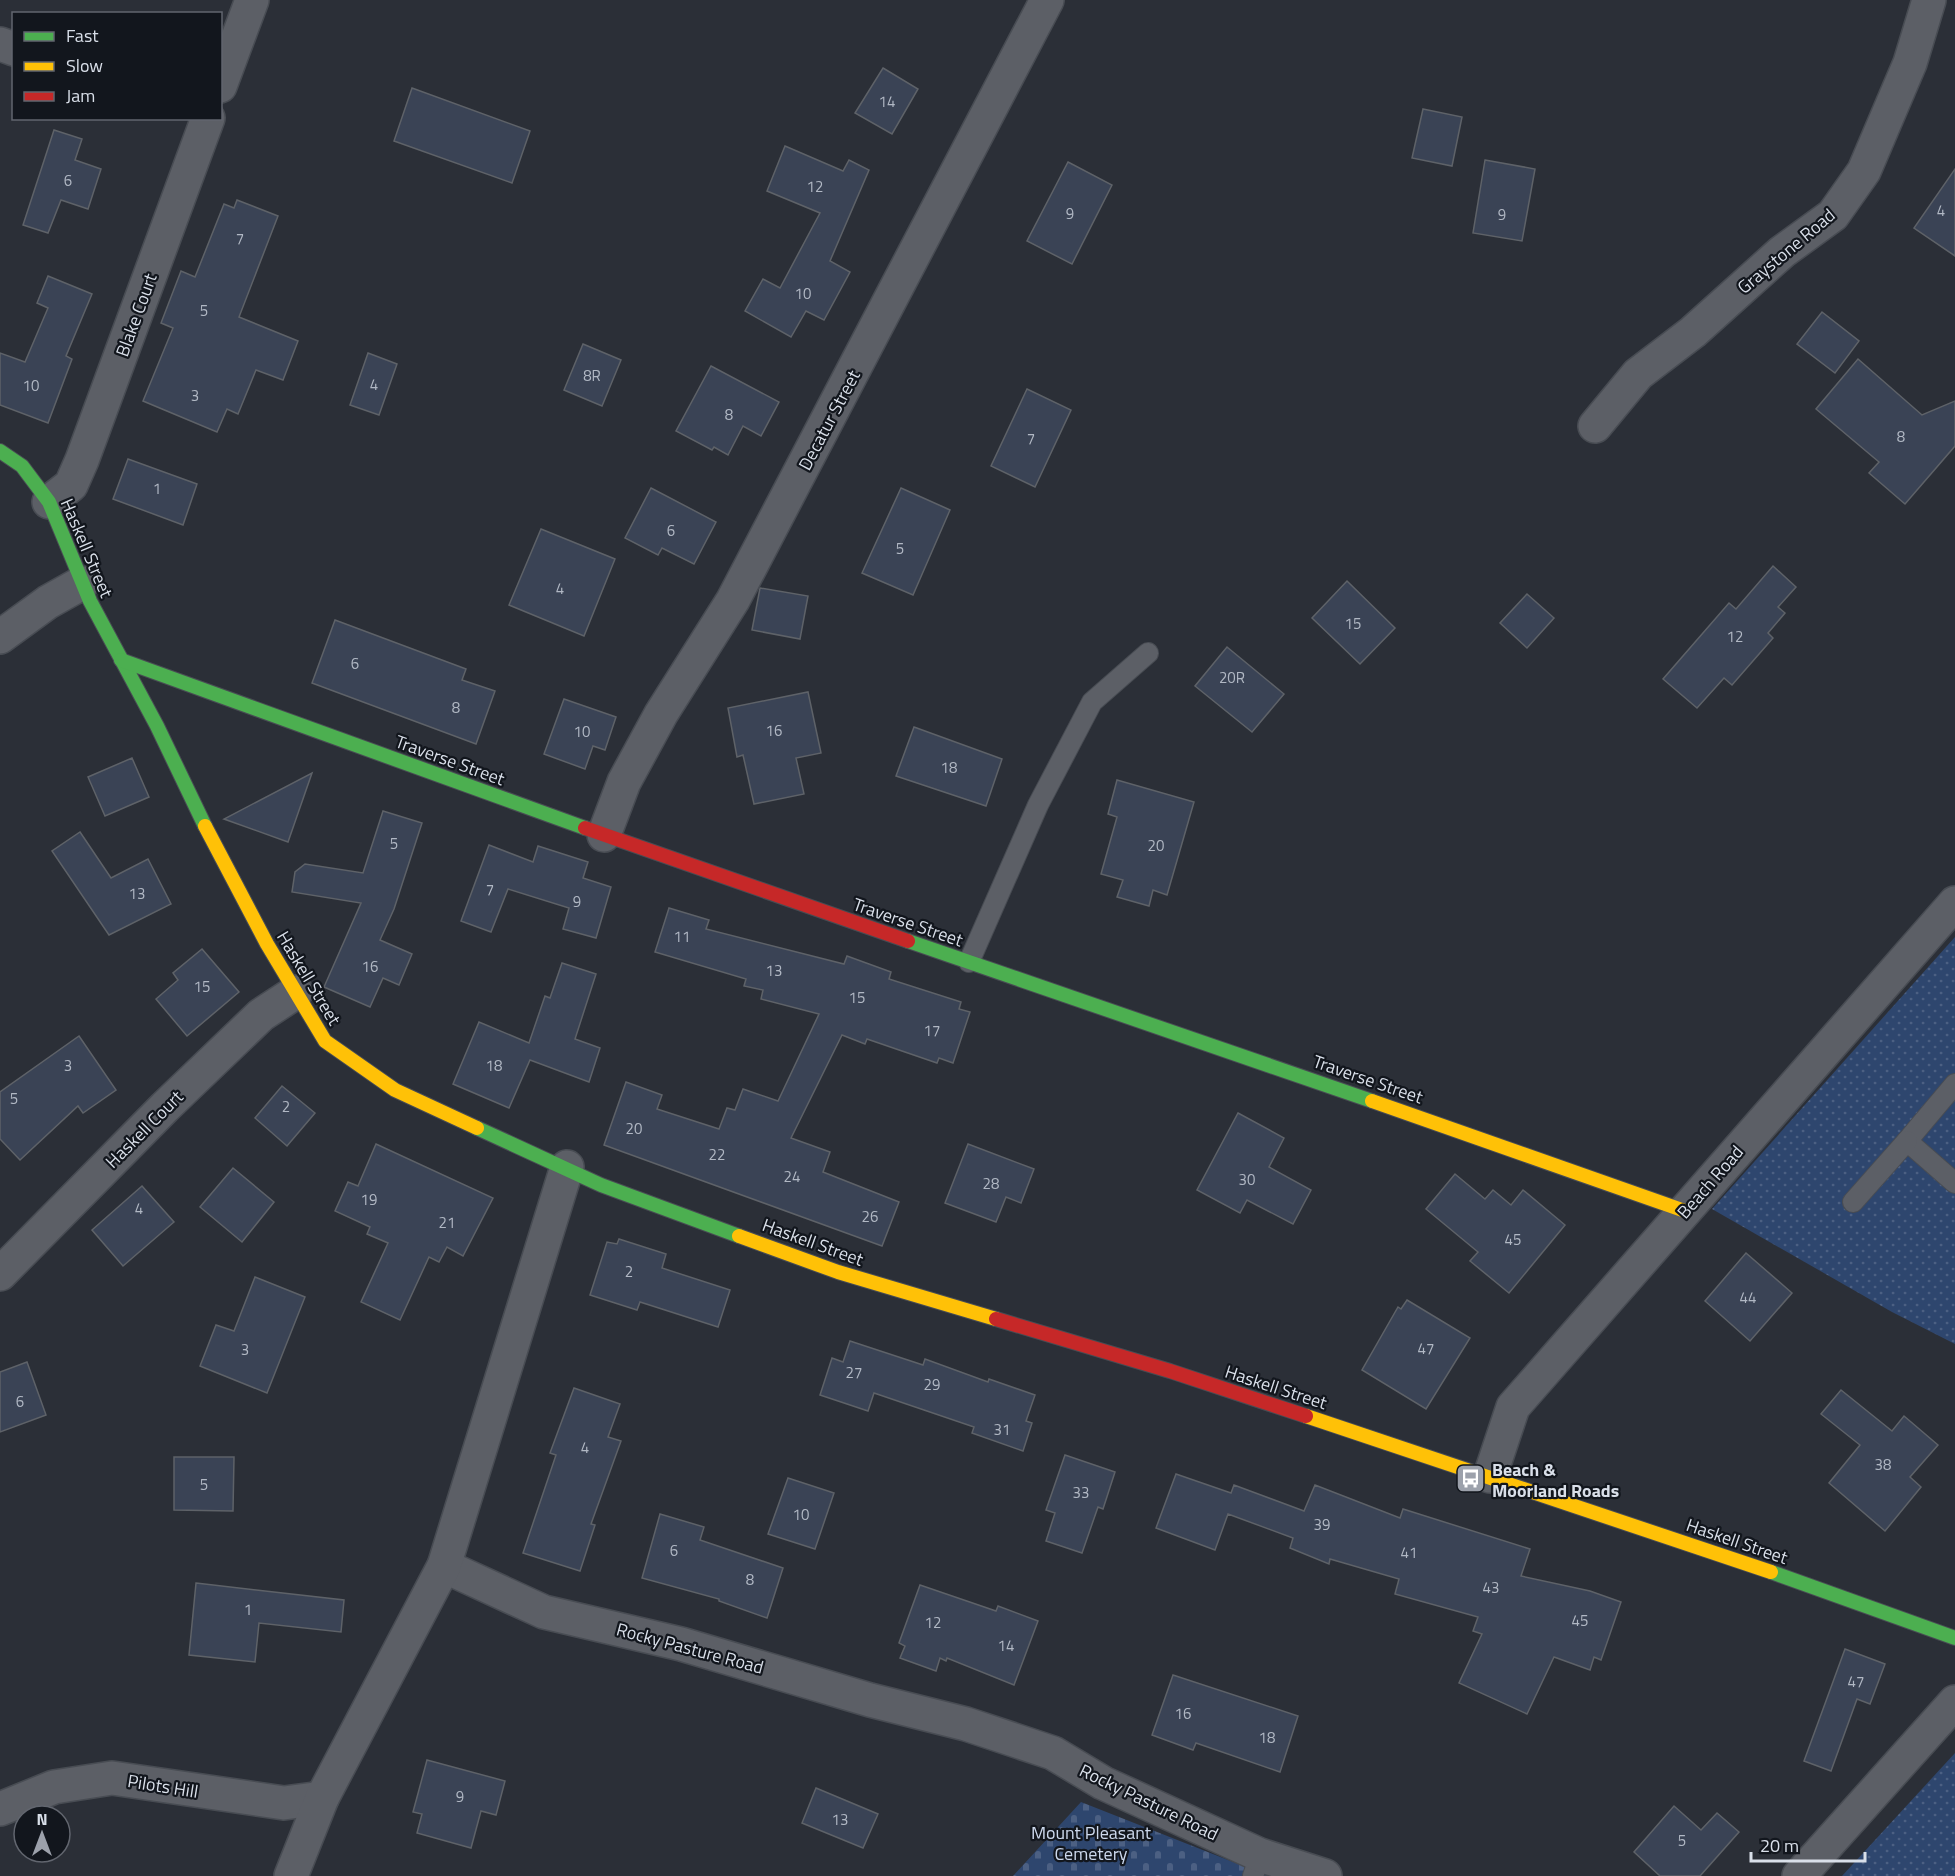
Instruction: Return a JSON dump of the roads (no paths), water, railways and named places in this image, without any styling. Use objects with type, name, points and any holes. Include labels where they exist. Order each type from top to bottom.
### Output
[{"type":"street","points":[[222,81],[252,0]]},
{"type":"street","name":"Decatur Street","points":[[604,835],[624,782],[661,714],[733,600],[1047,0]]},
{"type":"street","name":"Graystone Road","points":[[1595,426],[1638,375],[1693,332],[1782,252],[1833,215],[1864,171],[1910,63],[1929,0]]},
{"type":"street","name":"Blake Court","points":[[49,502],[71,485],[82,460],[205,120]]},
{"type":"street","name":"Haskell Street","points":[[0,451],[22,466],[49,502],[82,583],[157,726],[212,840],[325,1041],[395,1090],[460,1122],[567,1167],[602,1185],[838,1272],[1170,1371],[1490,1476],[1763,1569],[1955,1638]]},
{"type":"street","points":[[0,637],[48,602],[82,583]]},
{"type":"street","name":"Traverse Street","points":[[121,660],[604,835],[969,962],[1456,1127],[1685,1211]]},
{"type":"street","name":"Beach Road","points":[[1490,1476],[1513,1407],[1955,903]]},
{"type":"street","name":"Haskell Court","points":[[0,1274],[245,1030],[261,1015],[296,992]]},
{"type":"street","points":[[291,1876],[322,1798],[444,1566],[567,1167]]},
{"type":"street","name":"Rocky Pasture Road","points":[[444,1566],[544,1612],[692,1647],[870,1700],[966,1724],[1053,1753],[1103,1783],[1256,1866],[1325,1876]]},
{"type":"street","points":[[1799,1876],[1955,1702]]},
{"type":"street","name":"Pilots Hill","points":[[2,1812],[54,1787],[112,1778],[284,1803],[322,1798]]},
{"type":"lane","points":[[969,962],[1038,805],[1092,702],[1148,653]]},
{"type":"lane","points":[[1853,1202],[1955,1084]]},
{"type":"lane","points":[[1907,1141],[1955,1183]]},
{"type":"place","name":"Beach & Moorland Roads","points":[[1471,1479]]},
{"type":"park label","name":"Mount Pleasant Cemetery","points":[[1091,1842]]}]
